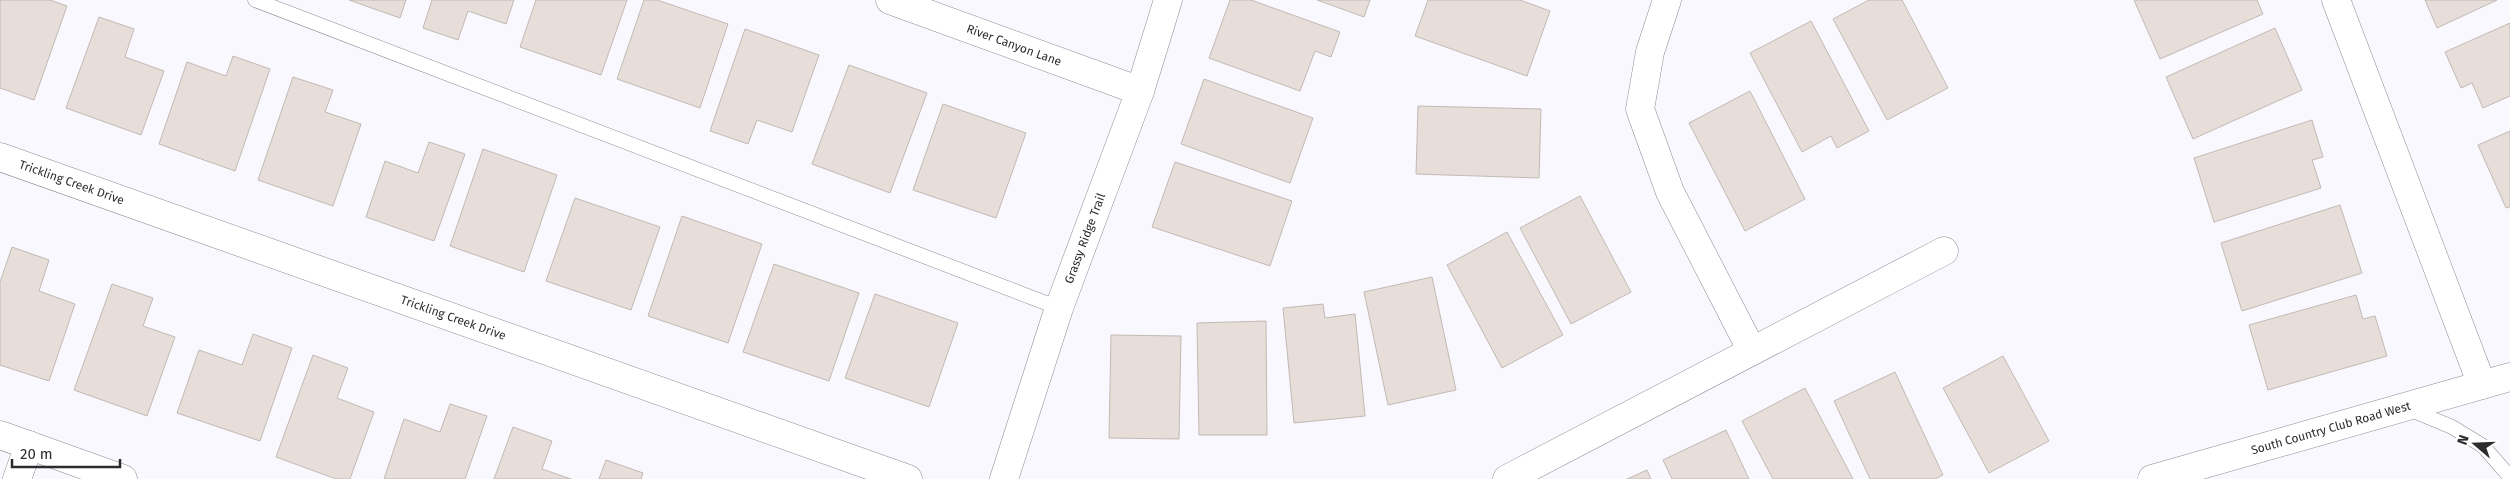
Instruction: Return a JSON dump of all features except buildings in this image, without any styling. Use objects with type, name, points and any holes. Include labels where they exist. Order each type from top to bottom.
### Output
[{"type":"street","name":"River Canyon Lane","points":[[890,0],[1140,91]]},
{"type":"street","name":"Grassy Ridge Trail","points":[[1004,479],[1059,308],[1140,91],[1168,0]]},
{"type":"street","points":[[1667,0],[1650,52],[1640,109],[1670,192],[1752,351]]},
{"type":"street","points":[[2336,0],[2482,385]]},
{"type":"street","name":"Trickling Creek Drive","points":[[0,157],[908,479]]},
{"type":"street","points":[[1507,479],[1944,251]]},
{"type":"street","name":"South Country Club Road West","points":[[2152,479],[2510,377]]},
{"type":"street","points":[[0,435],[123,479]]},
{"type":"street","points":[[17,479],[29,445]]},
{"type":"lane","points":[[255,0],[1059,308]]},
{"type":"lane","points":[[2406,407],[2452,427],[2483,446],[2510,477]]}]
